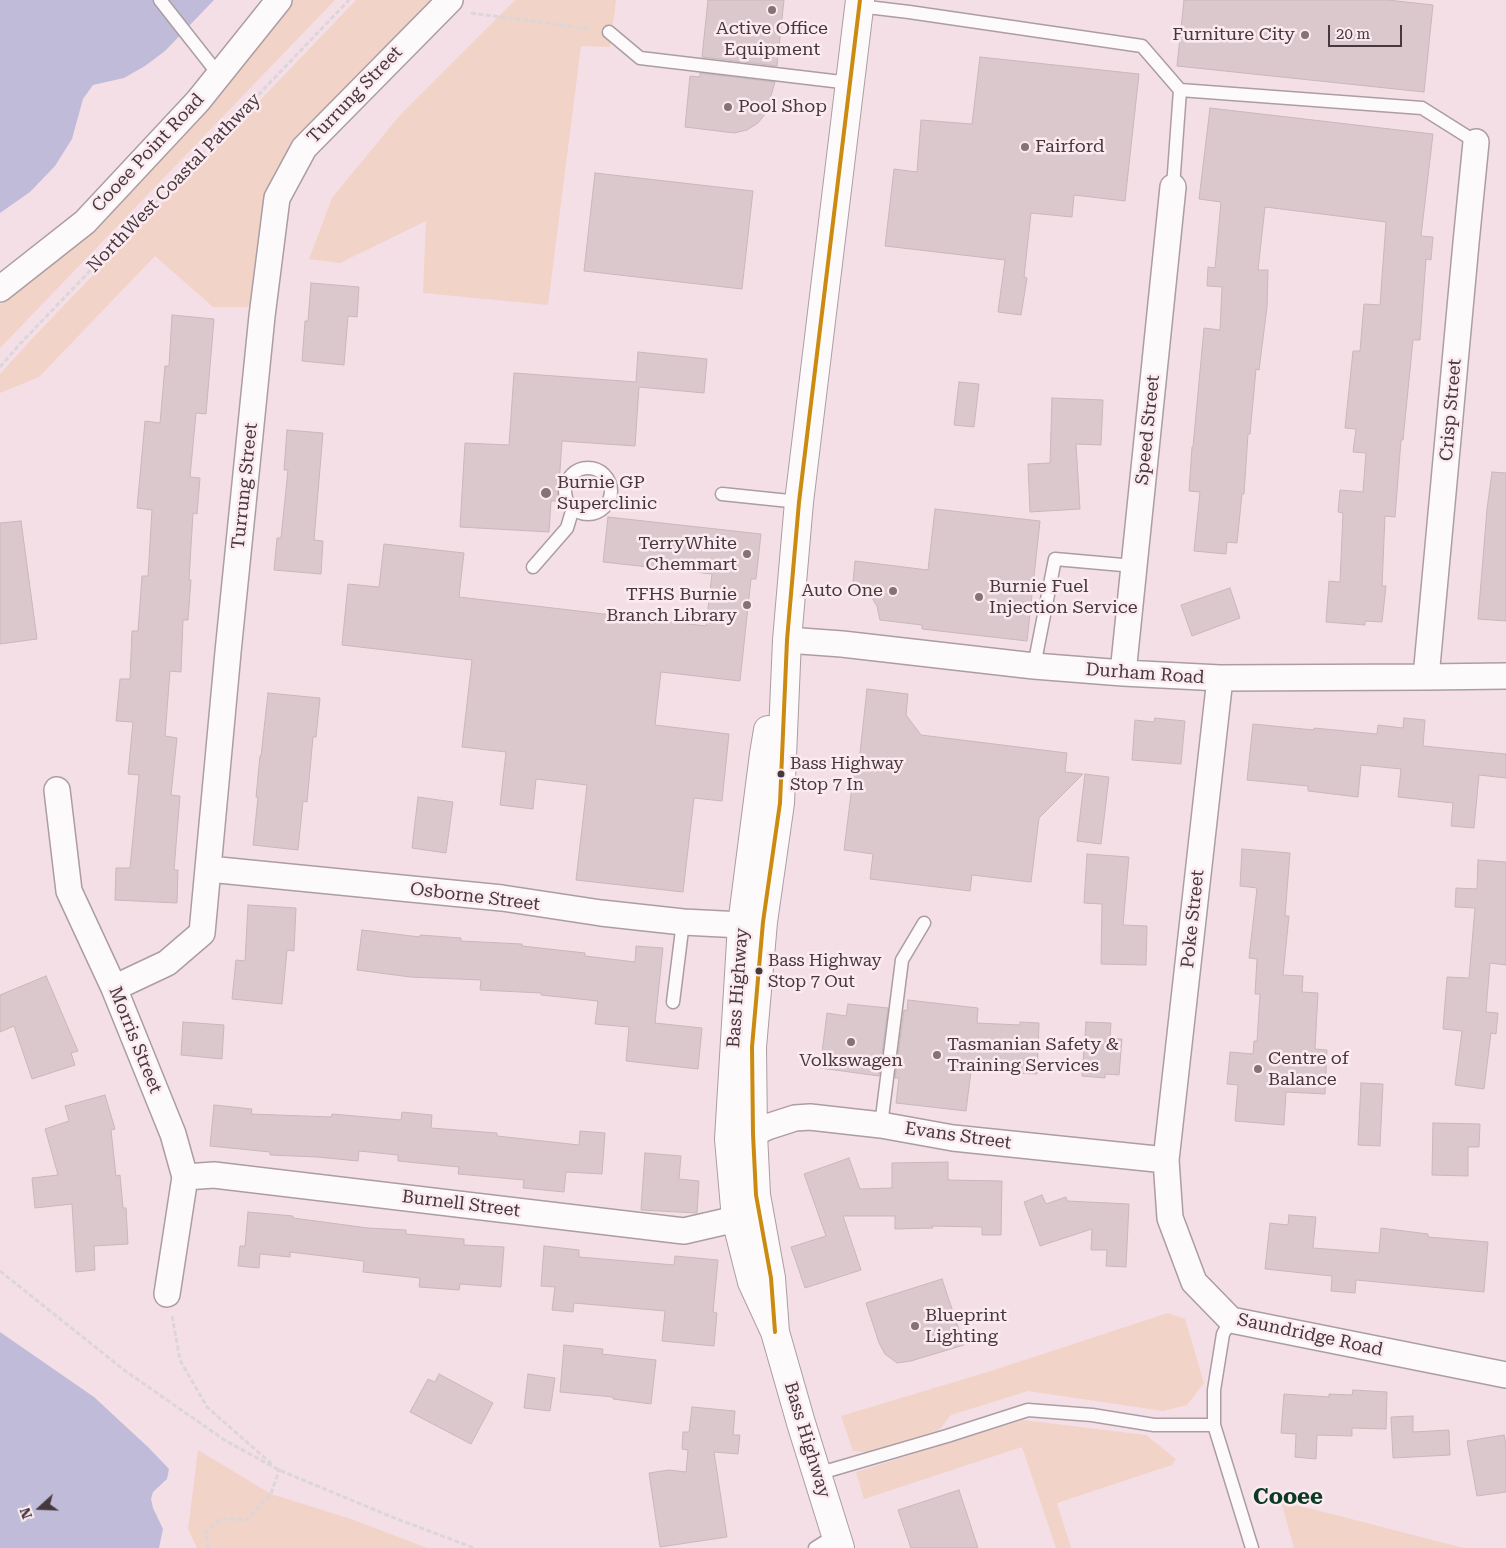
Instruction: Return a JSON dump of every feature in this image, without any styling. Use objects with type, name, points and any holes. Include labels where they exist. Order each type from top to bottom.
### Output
[{"type":"highway","name":"Bass Highway","points":[[775,1332],[771,1278],[756,1196],[752,1047],[764,922],[780,802],[786,640],[799,502],[860,3]]},
{"type":"highway","name":"Bass Highway","points":[[786,640],[764,754],[742,925],[729,1139],[736,1219],[752,1282],[775,1332],[818,1474],[830,1544]]},
{"type":"street","name":"Cooee Point Road","points":[[0,289],[85,222],[198,101],[279,0]]},
{"type":"street","name":"Turrung Street","points":[[114,988],[167,963],[202,933],[262,316],[277,198],[304,148],[445,4]]},
{"type":"street","name":"Crisp Street","points":[[1426,677],[1476,142]]},
{"type":"street","name":"Speed Street","points":[[1123,673],[1173,187]]},
{"type":"street","name":"Durham Road","points":[[786,640],[842,644],[1034,666],[1220,678],[1506,676]]},
{"type":"street","name":"Poke Street","points":[[1166,1160],[1220,678]]},
{"type":"street","name":"Morris Street","points":[[57,790],[69,892],[114,988],[173,1134],[184,1177],[167,1294]]},
{"type":"street","name":"Osborne Street","points":[[209,869],[502,898],[683,922],[742,925]]},
{"type":"street","name":"Evans Street","points":[[753,1134],[767,1127],[795,1118],[810,1117],[953,1138],[1166,1160]]},
{"type":"street","name":"Saundridge Road","points":[[1166,1160],[1170,1218],[1194,1282],[1231,1320],[1506,1375]]},
{"type":"street","name":"Burnell Street","points":[[184,1177],[214,1175],[684,1231],[736,1219]]},
{"type":"lane","points":[[160,0],[218,75]]},
{"type":"lane","points":[[860,3],[1142,46],[1180,90],[1422,108],[1476,142]]},
{"type":"lane","points":[[609,32],[640,58],[850,83]]},
{"type":"lane","points":[[1173,187],[1180,90]]},
{"type":"lane","points":[[722,494],[799,502]]},
{"type":"lane","points":[[533,567],[566,528],[573,508]]},
{"type":"lane","points":[[1034,666],[1055,559],[1134,566]]},
{"type":"lane","points":[[673,1002],[683,922]]},
{"type":"lane","points":[[881,1126],[902,960],[924,923]]},
{"type":"lane","points":[[1231,1320],[1223,1334],[1214,1390],[1214,1425],[1252,1548]]},
{"type":"lane","points":[[818,1474],[1028,1410],[1092,1415],[1154,1425],[1214,1425]]},
{"type":"path","name":"NorthWest Coastal Pathway","points":[[0,367],[349,0]]},
{"type":"path","points":[[445,4],[609,32]]},
{"type":"path","points":[[0,1271],[124,1370],[226,1441],[279,1470],[392,1517],[474,1548]]},
{"type":"path","points":[[167,1294],[180,1360],[207,1406],[279,1470]]},
{"type":"path","points":[[208,1548],[206,1532],[221,1518],[246,1520],[271,1494],[279,1470]]},
{"type":"shaded area","points":[[0,0],[214,0],[165,51],[145,66],[124,78],[93,85],[83,99],[72,139],[55,166],[30,192],[0,213]]},
{"type":"shaded area","points":[[292,0],[335,0],[0,348],[0,304],[51,264],[287,8]]},
{"type":"shaded area","points":[[356,0],[431,0],[291,144],[266,191],[251,307],[213,307],[155,256],[39,377],[0,393],[0,374]]},
{"type":"shaded area","points":[[515,0],[616,0],[610,47],[581,46],[548,305],[423,293],[426,221],[340,263],[309,259],[332,198],[400,115]]},
{"type":"shaded area","points":[[1168,1313],[1185,1319],[1204,1383],[1187,1405],[1163,1411],[1028,1391],[951,1415],[939,1430],[866,1452],[853,1451],[841,1416],[991,1371]]},
{"type":"shaded area","points":[[0,1332],[94,1397],[169,1469],[167,1479],[153,1492],[151,1499],[163,1529],[159,1548],[0,1548]]},
{"type":"shaded area","points":[[1023,1420],[1146,1435],[1176,1459],[1172,1465],[1057,1503],[1071,1548],[1056,1548],[1022,1447],[864,1499],[856,1472]]},
{"type":"shaded area","points":[[198,1450],[271,1494],[351,1519],[427,1548],[197,1548],[188,1529]]},
{"type":"shaded area","points":[[1281,1501],[1464,1548],[1294,1548]]},
{"type":"building","points":[[708,0],[784,0],[777,66],[702,57]]},
{"type":"building","name":"Furniture City","points":[[1184,0],[1388,0],[1433,5],[1424,92],[1177,66]]},
{"type":"building","name":"Fairford","points":[[980,57],[1139,74],[1125,201],[1074,195],[1072,217],[1031,213],[1024,277],[1027,278],[1021,315],[998,312],[1005,260],[885,246],[894,169],[917,172],[921,120],[972,124]]},
{"type":"building","name":"Pool Shop","points":[[700,73],[775,82],[766,113],[758,123],[747,130],[734,133],[685,127],[690,76],[700,77]]},
{"type":"building","points":[[1210,108],[1433,134],[1421,236],[1433,237],[1431,260],[1426,259],[1420,340],[1413,340],[1403,440],[1401,440],[1395,517],[1385,516],[1382,586],[1386,586],[1382,622],[1365,621],[1365,625],[1326,622],[1329,581],[1340,582],[1343,513],[1338,512],[1340,490],[1363,492],[1366,453],[1353,452],[1356,429],[1345,428],[1353,351],[1360,351],[1364,304],[1380,305],[1386,222],[1265,207],[1258,270],[1268,270],[1267,307],[1259,370],[1256,369],[1250,434],[1248,434],[1244,494],[1242,494],[1237,543],[1227,542],[1226,554],[1194,551],[1200,492],[1189,491],[1204,328],[1220,330],[1222,287],[1207,286],[1208,267],[1215,268],[1221,202],[1199,199]]},
{"type":"building","points":[[595,173],[753,191],[742,289],[584,271]]},
{"type":"building","points":[[311,283],[359,287],[357,317],[348,316],[344,365],[302,361],[305,321],[308,321]]},
{"type":"building","points":[[172,315],[214,319],[206,414],[196,413],[190,477],[200,478],[197,514],[193,513],[188,620],[183,620],[181,672],[170,671],[165,736],[177,738],[171,795],[180,796],[174,870],[178,870],[177,903],[115,900],[116,868],[130,868],[139,775],[128,774],[133,722],[116,721],[120,679],[130,679],[132,631],[138,631],[142,576],[148,576],[152,510],[137,508],[145,421],[160,423],[165,366],[169,366]]},
{"type":"building","points":[[638,352],[707,359],[704,393],[639,387],[635,446],[562,441],[558,501],[551,501],[549,532],[460,527],[465,443],[509,445],[514,373],[636,382]]},
{"type":"building","points":[[959,382],[979,384],[974,427],[954,425]]},
{"type":"building","points":[[1052,398],[1103,400],[1101,445],[1076,444],[1080,509],[1030,512],[1028,464],[1050,463]]},
{"type":"building","points":[[287,430],[323,433],[314,540],[323,541],[321,574],[274,570],[277,538],[281,538],[288,470],[284,470]]},
{"type":"building","points":[[1492,472],[1506,473],[1506,621],[1478,619]]},
{"type":"building","name":"Burnie Fuel Injection Service","points":[[935,509],[1040,521],[1027,641],[922,629],[922,625],[880,620],[877,606],[872,598],[856,589],[853,581],[855,561],[928,570]]},
{"type":"building","points":[[608,517],[761,534],[756,579],[751,579],[740,681],[661,672],[655,725],[729,734],[722,801],[694,798],[683,892],[576,880],[587,785],[536,779],[533,809],[500,805],[506,752],[462,747],[472,660],[342,645],[348,584],[379,587],[384,544],[464,553],[459,597],[706,626],[712,574],[603,562]]},
{"type":"building","points":[[21,521],[37,639],[0,644],[0,523]]},
{"type":"building","points":[[1230,588],[1240,618],[1192,636],[1181,605]]},
{"type":"building","points":[[867,689],[908,694],[906,715],[921,735],[1067,753],[1065,772],[1083,774],[1039,818],[1031,882],[972,875],[970,891],[870,879],[873,854],[844,850],[855,762],[859,762]]},
{"type":"building","points":[[268,693],[320,698],[316,737],[313,737],[307,802],[303,801],[298,850],[253,845],[260,756]]},
{"type":"building","points":[[1155,718],[1185,721],[1181,764],[1132,760],[1135,720],[1154,722]]},
{"type":"building","points":[[1404,718],[1425,720],[1423,746],[1506,754],[1506,778],[1479,775],[1474,828],[1451,826],[1453,803],[1398,797],[1401,769],[1361,765],[1358,797],[1308,791],[1308,786],[1247,780],[1253,724],[1377,734],[1378,725],[1403,728]]},
{"type":"building","points":[[1085,774],[1109,777],[1101,844],[1077,841]]},
{"type":"building","points":[[418,797],[453,802],[446,853],[412,848]]},
{"type":"building","points":[[1242,849],[1290,853],[1285,916],[1289,916],[1283,975],[1303,976],[1302,992],[1318,993],[1315,1049],[1327,1050],[1325,1094],[1286,1092],[1284,1125],[1235,1121],[1238,1085],[1227,1084],[1230,1052],[1253,1054],[1254,1041],[1257,1041],[1260,994],[1255,994],[1257,959],[1249,958],[1257,888],[1240,886]]},
{"type":"building","points":[[1087,854],[1129,857],[1123,925],[1147,926],[1146,965],[1101,964],[1102,904],[1084,903]]},
{"type":"building","points":[[1478,860],[1506,862],[1506,965],[1490,963],[1486,1012],[1498,1013],[1496,1034],[1491,1033],[1484,1089],[1455,1085],[1462,1031],[1443,1029],[1447,977],[1469,978],[1475,908],[1455,907],[1456,888],[1477,889]]},
{"type":"building","points":[[248,905],[296,908],[294,951],[287,950],[282,1004],[232,999],[236,960],[245,961]]},
{"type":"building","points":[[362,930],[420,937],[420,935],[461,938],[461,941],[522,944],[522,946],[585,953],[585,956],[635,962],[636,946],[663,948],[655,1023],[702,1028],[698,1069],[626,1061],[629,1027],[595,1024],[598,1001],[541,995],[541,993],[480,990],[481,980],[410,977],[357,970]]},
{"type":"building","points":[[46,976],[78,1051],[71,1053],[75,1065],[32,1079],[14,1026],[0,1032],[0,995]]},
{"type":"building","name":"Tasmanian Safety & Training Services","points":[[908,1000],[978,1008],[977,1023],[1020,1025],[1020,1022],[1039,1023],[1037,1074],[971,1071],[966,1111],[896,1103],[899,1078],[895,1078],[904,1010],[907,1011]]},
{"type":"building","name":"Volkswagen","points":[[848,1004],[888,1008],[879,1076],[820,1068],[827,1013],[846,1016]]},
{"type":"building","points":[[183,1022],[224,1025],[222,1059],[181,1055]]},
{"type":"building","points":[[1086,1022],[1111,1023],[1110,1038],[1122,1039],[1119,1075],[1105,1074],[1105,1078],[1082,1076]]},
{"type":"building","points":[[1361,1083],[1383,1084],[1380,1146],[1358,1145]]},
{"type":"building","points":[[105,1095],[115,1129],[111,1130],[116,1176],[120,1175],[123,1208],[126,1208],[128,1244],[94,1246],[95,1270],[76,1272],[72,1204],[35,1208],[32,1178],[58,1175],[45,1129],[69,1121],[65,1106]]},
{"type":"building","points":[[214,1105],[252,1109],[251,1114],[331,1117],[332,1114],[401,1120],[402,1112],[432,1115],[431,1128],[497,1133],[497,1136],[579,1145],[580,1131],[605,1133],[602,1174],[566,1172],[564,1192],[523,1188],[524,1180],[458,1174],[459,1167],[398,1161],[398,1155],[359,1151],[358,1161],[270,1155],[270,1152],[210,1146]]},
{"type":"building","points":[[1433,1123],[1480,1124],[1479,1147],[1468,1147],[1468,1176],[1432,1175]]},
{"type":"building","points":[[645,1153],[681,1156],[679,1179],[699,1181],[697,1213],[641,1210]]},
{"type":"building","points":[[849,1158],[860,1189],[892,1188],[892,1163],[948,1162],[948,1180],[1002,1181],[1001,1235],[982,1235],[982,1227],[932,1226],[933,1228],[895,1229],[895,1216],[843,1216],[861,1270],[805,1288],[791,1247],[826,1236],[804,1174]]},
{"type":"building","points":[[1042,1195],[1046,1204],[1066,1197],[1067,1201],[1129,1204],[1126,1267],[1106,1266],[1107,1250],[1091,1250],[1092,1229],[1040,1246],[1024,1202]]},
{"type":"building","points":[[248,1212],[293,1216],[293,1218],[368,1228],[406,1230],[406,1234],[464,1239],[464,1245],[504,1247],[501,1287],[460,1284],[459,1290],[419,1287],[420,1278],[363,1272],[364,1261],[290,1252],[290,1257],[260,1254],[259,1268],[238,1266],[240,1246],[245,1246]]},
{"type":"building","points":[[1289,1215],[1316,1217],[1313,1248],[1379,1253],[1381,1228],[1428,1234],[1428,1237],[1488,1242],[1484,1292],[1356,1280],[1355,1293],[1331,1291],[1332,1276],[1265,1269],[1270,1223],[1288,1225]]},
{"type":"building","points":[[544,1246],[579,1250],[579,1257],[674,1265],[675,1256],[718,1260],[713,1312],[717,1313],[714,1346],[662,1341],[665,1311],[574,1303],[573,1312],[552,1310],[555,1287],[541,1286]]},
{"type":"building","name":"Blueprint Lighting","points":[[942,1279],[964,1345],[911,1361],[897,1363],[885,1354],[879,1343],[866,1303]]},
{"type":"building","points":[[564,1345],[603,1349],[602,1354],[656,1360],[651,1404],[613,1399],[613,1397],[560,1392]]},
{"type":"building","points":[[439,1374],[493,1403],[471,1444],[410,1412],[428,1379],[435,1382]]},
{"type":"building","points":[[528,1374],[555,1378],[550,1411],[524,1408]]},
{"type":"building","points":[[1353,1390],[1387,1392],[1386,1429],[1352,1428],[1352,1436],[1317,1435],[1316,1459],[1295,1457],[1296,1434],[1281,1433],[1284,1394],[1329,1397],[1329,1394],[1352,1395]]},
{"type":"building","points":[[692,1407],[735,1411],[733,1435],[740,1435],[738,1454],[714,1452],[727,1537],[660,1547],[649,1473],[669,1470],[686,1472],[688,1450],[682,1449],[683,1432],[689,1432]]},
{"type":"building","points":[[1413,1416],[1413,1432],[1449,1430],[1450,1455],[1393,1458],[1391,1417]]},
{"type":"building","points":[[1504,1435],[1506,1445],[1506,1492],[1477,1496],[1467,1441]]},
{"type":"building","points":[[959,1490],[978,1548],[911,1548],[898,1510]]},
{"type":"transit line","points":[[775,1332],[771,1278],[756,1195],[752,1047],[763,922],[780,803],[787,640],[799,502],[860,0]]},
{"type":"place","name":"Active Office Equipment","points":[[772,10]]},
{"type":"place","name":"Furniture City","points":[[1305,35]]},
{"type":"place","name":"Pool Shop","points":[[728,107]]},
{"type":"place","name":"Fairford","points":[[1025,147]]},
{"type":"place","name":"Burnie GP Superclinic","points":[[546,493]]},
{"type":"place","name":"TerryWhite Chemmart","points":[[747,554]]},
{"type":"place","name":"Auto One","points":[[893,591]]},
{"type":"place","name":"Burnie Fuel Injection Service","points":[[979,597]]},
{"type":"place","name":"TFHS Burnie Branch Library","points":[[747,605]]},
{"type":"place","name":"Bass Highway Stop 7 In","points":[[781,774]]},
{"type":"place","name":"Bass Highway Stop 7 Out","points":[[759,971]]},
{"type":"place","name":"Volkswagen","points":[[851,1042]]},
{"type":"place","name":"Tasmanian Safety & Training Services","points":[[937,1055]]},
{"type":"place","name":"Centre of Balance","points":[[1258,1069]]},
{"type":"place","name":"Blueprint Lighting","points":[[915,1326]]},
{"type":"district","name":"Cooee","points":[[1288,1498]]}]
